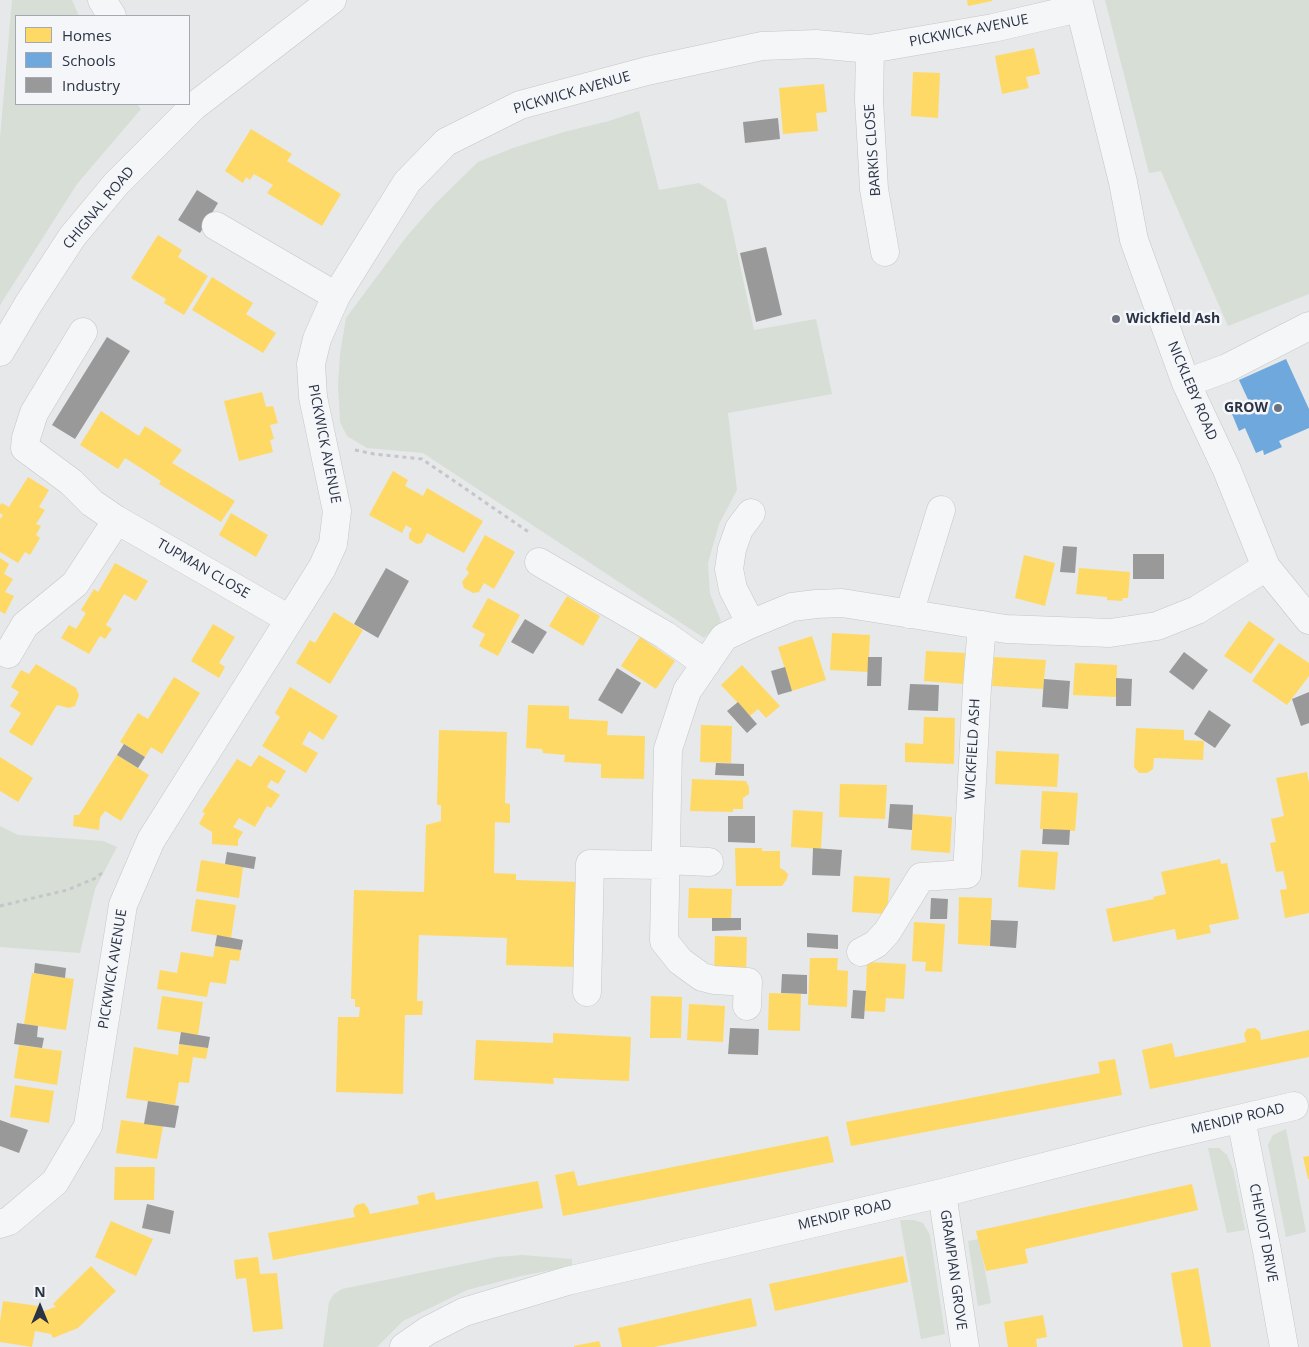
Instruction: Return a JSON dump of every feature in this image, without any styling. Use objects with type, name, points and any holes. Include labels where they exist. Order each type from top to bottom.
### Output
[{"type":"street","points":[[102,0],[111,15]]},
{"type":"street","name":"CHIGNAL ROAD","points":[[0,352],[72,237],[116,184],[191,104],[332,0]]},
{"type":"street","name":"PICKWICK AVENUE","points":[[0,1224],[10,1220],[55,1182],[88,1126],[123,905],[151,840],[322,568],[333,544],[337,511],[313,397],[311,364],[317,339],[336,296],[407,182],[446,142],[520,105],[647,71],[762,46],[816,44],[870,48],[993,28],[1079,4]]},
{"type":"street","name":"NICKLEBY ROAD","points":[[1079,4],[1123,182],[1134,240],[1186,383],[1227,470],[1266,567],[1309,620]]},
{"type":"street","name":"BARKIS CLOSE","points":[[870,48],[869,100],[874,189],[885,252]]},
{"type":"street","points":[[216,226],[336,296]]},
{"type":"street","points":[[1186,383],[1227,368],[1309,326]]},
{"type":"street","name":"TUPMAN CLOSE","points":[[83,332],[34,413],[26,438],[25,448],[71,482],[92,503],[117,520],[289,619]]},
{"type":"street","points":[[909,614],[941,510]]},
{"type":"street","points":[[751,513],[739,528],[732,549],[730,570],[733,589],[751,624]]},
{"type":"street","points":[[8,654],[25,626],[75,584],[117,520]]},
{"type":"street","points":[[539,550],[706,664]]},
{"type":"street","points":[[747,1006],[748,982],[714,980],[702,977],[680,961],[664,941],[668,749],[687,691],[724,637],[792,607],[842,603],[1006,629],[1110,633],[1157,626],[1197,610],[1266,567]]},
{"type":"street","name":"WICKFIELD ASH","points":[[861,952],[876,944],[887,932],[921,877],[967,874],[976,687],[982,626]]},
{"type":"street","points":[[587,992],[590,864],[709,862]]},
{"type":"street","name":"MENDIP ROAD","points":[[404,1347],[427,1331],[464,1312],[567,1281],[1294,1106]]},
{"type":"street","name":"CHEVIOT DRIVE","points":[[1241,1120],[1284,1347]]},
{"type":"street","name":"GRAMPIAN GROVE","points":[[942,1192],[965,1347]]},
{"type":"path","points":[[322,442],[343,441],[353,449],[374,454],[422,458],[539,550]]},
{"type":"path","points":[[0,906],[67,890],[96,878],[114,863],[139,868]]},
{"type":"shaded area","points":[[12,0],[72,0],[79,15],[15,15],[15,105],[138,105],[141,109],[77,184],[0,305],[0,138]]},
{"type":"shaded area","points":[[1105,0],[1309,0],[1309,294],[1228,326],[1161,171],[1149,173]]},
{"type":"shaded area","points":[[639,111],[659,190],[699,183],[726,200],[754,330],[816,319],[832,394],[728,413],[737,490],[719,524],[708,563],[710,594],[721,621],[704,638],[423,453],[367,448],[347,436],[340,422],[338,385],[340,354],[346,318],[407,236],[436,203],[478,162],[513,148]]},
{"type":"shaded area","points":[[0,826],[18,835],[103,841],[117,847],[95,889],[80,953],[0,947]]},
{"type":"shaded area","points":[[1286,1129],[1306,1232],[1286,1237],[1268,1145],[1273,1135]]},
{"type":"shaded area","points":[[1208,1148],[1219,1148],[1227,1155],[1233,1169],[1245,1230],[1227,1233]]},
{"type":"shaded area","points":[[900,1220],[914,1220],[923,1223],[930,1235],[945,1334],[921,1339]]},
{"type":"shaded area","points":[[979,1239],[991,1303],[978,1306],[968,1241]]},
{"type":"shaded area","points":[[522,1255],[572,1259],[572,1266],[521,1276],[467,1290],[403,1321],[377,1347],[323,1347],[329,1302],[334,1294],[342,1289],[497,1257]]},
{"type":"building: Homes","points":[[967,0],[992,0],[992,1],[968,6]]},
{"type":"building: Homes","points":[[1034,48],[1040,74],[1026,77],[1029,88],[1002,94],[995,56]]},
{"type":"building: Homes","points":[[913,72],[940,73],[938,118],[911,116]]},
{"type":"building: Homes","points":[[824,84],[827,112],[816,113],[818,131],[783,134],[779,88]]},
{"type":"building: Homes","points":[[251,129],[292,154],[287,161],[341,194],[322,226],[267,193],[273,185],[254,174],[250,180],[246,177],[243,183],[225,171]]},
{"type":"building: Homes","points":[[158,235],[182,250],[178,257],[208,276],[184,315],[164,303],[166,299],[131,278]]},
{"type":"building: Homes","points":[[212,277],[253,303],[246,314],[276,333],[263,353],[192,310]]},
{"type":"building: Homes","points":[[262,392],[266,407],[273,406],[278,423],[270,425],[274,439],[270,440],[273,452],[239,461],[224,401]]},
{"type":"building: Homes","points":[[101,411],[139,436],[145,426],[182,450],[172,463],[235,501],[221,522],[159,484],[161,481],[125,458],[118,469],[80,445]]},
{"type":"building: Homes","points":[[393,471],[408,480],[405,486],[423,496],[427,488],[483,521],[464,553],[427,533],[422,543],[417,544],[409,539],[412,529],[406,525],[402,533],[369,515]]},
{"type":"building: Homes","points":[[28,477],[49,490],[39,507],[45,510],[36,524],[41,526],[36,535],[40,538],[30,555],[25,552],[18,563],[0,552],[0,519],[3,515],[0,513],[0,505],[2,503],[9,507]]},
{"type":"building: Homes","points":[[231,513],[268,535],[256,557],[219,535]]},
{"type":"building: Homes","points":[[485,535],[515,552],[494,589],[484,583],[479,592],[473,593],[464,588],[462,582],[469,573],[466,569]]},
{"type":"building: Homes","points":[[1024,555],[1055,563],[1045,606],[1015,598]]},
{"type":"building: Homes","points":[[0,558],[9,564],[4,574],[13,579],[5,592],[14,596],[5,614],[0,611]]},
{"type":"building: Homes","points":[[115,563],[148,581],[136,601],[124,594],[106,625],[112,629],[105,639],[100,636],[89,654],[61,638],[69,625],[76,629],[86,613],[81,610],[94,589],[98,592]]},
{"type":"building: Homes","points":[[1079,568],[1130,572],[1128,598],[1123,598],[1122,601],[1107,600],[1107,597],[1076,594]]},
{"type":"building: Homes","points":[[567,596],[600,616],[583,646],[549,626]]},
{"type":"building: Homes","points":[[488,598],[520,615],[498,656],[479,646],[485,634],[472,627]]},
{"type":"building: Homes","points":[[334,612],[363,630],[330,684],[296,663],[310,640],[315,643]]},
{"type":"building: Homes","points":[[1249,621],[1275,639],[1251,674],[1224,656]]},
{"type":"building: Homes","points":[[213,624],[235,637],[219,663],[225,667],[219,678],[191,661]]},
{"type":"building: Homes","points":[[832,633],[870,635],[868,672],[830,670]]},
{"type":"building: Homes","points":[[812,636],[826,680],[792,691],[778,647]]},
{"type":"building: Homes","points":[[640,637],[675,661],[656,689],[621,666]]},
{"type":"building: Homes","points":[[1279,643],[1309,663],[1309,676],[1287,705],[1252,681]]},
{"type":"building: Homes","points":[[926,651],[965,653],[963,684],[924,681]]},
{"type":"building: Homes","points":[[994,657],[1046,660],[1043,689],[992,686]]},
{"type":"building: Homes","points":[[1075,663],[1117,665],[1116,697],[1073,695]]},
{"type":"building: Homes","points":[[36,664],[76,688],[79,695],[75,706],[69,708],[57,705],[32,746],[9,732],[21,713],[10,706],[19,692],[11,687],[21,670],[29,674]]},
{"type":"building: Homes","points":[[742,665],[780,706],[766,718],[758,709],[750,716],[721,685]]},
{"type":"building: Homes","points":[[174,677],[200,693],[162,754],[151,747],[145,757],[120,742],[138,713],[148,719]]},
{"type":"building: Homes","points":[[290,687],[338,716],[323,740],[309,731],[302,744],[318,753],[306,773],[262,746],[280,717],[275,713]]},
{"type":"building: Homes","points":[[528,705],[569,706],[569,719],[608,721],[607,735],[645,736],[644,779],[601,778],[601,764],[564,762],[565,755],[543,753],[542,749],[526,748]]},
{"type":"building: Homes","points":[[924,717],[955,718],[954,764],[905,762],[905,743],[923,744]]},
{"type":"building: Homes","points":[[701,725],[732,726],[731,763],[700,762]]},
{"type":"building: Homes","points":[[1136,728],[1184,730],[1184,740],[1204,741],[1203,760],[1154,758],[1153,769],[1147,773],[1139,773],[1134,767]]},
{"type":"building: Homes","points":[[439,730],[507,732],[505,803],[510,804],[510,823],[495,822],[494,873],[516,874],[516,880],[578,882],[576,967],[506,965],[507,938],[419,935],[417,1001],[423,1001],[422,1015],[405,1015],[403,1094],[336,1092],[338,1017],[359,1017],[360,1007],[355,1007],[355,999],[351,999],[354,890],[424,892],[426,825],[441,821],[441,805],[437,805]]},
{"type":"building: Homes","points":[[996,751],[1059,754],[1057,787],[995,784]]},
{"type":"building: Homes","points":[[117,755],[149,775],[121,821],[105,811],[100,818],[99,830],[73,826],[74,815],[79,815]]},
{"type":"building: Homes","points":[[259,755],[286,771],[278,784],[271,780],[267,787],[280,795],[271,808],[267,806],[255,827],[239,818],[233,827],[243,832],[238,840],[238,846],[212,844],[212,832],[199,824],[205,813],[202,812],[237,759],[251,767]]},
{"type":"building: Homes","points":[[0,757],[33,778],[18,802],[0,791]]},
{"type":"building: Homes","points":[[1307,772],[1309,783],[1309,913],[1285,918],[1280,890],[1287,889],[1283,871],[1276,872],[1270,843],[1276,842],[1271,819],[1284,816],[1276,778]]},
{"type":"building: Homes","points":[[692,779],[746,781],[749,787],[749,794],[743,798],[743,809],[733,809],[733,812],[690,811]]},
{"type":"building: Homes","points":[[840,784],[887,785],[885,819],[839,817]]},
{"type":"building: Homes","points":[[1042,791],[1078,793],[1075,831],[1040,829]]},
{"type":"building: Homes","points":[[793,810],[823,812],[821,849],[791,847]]},
{"type":"building: Homes","points":[[913,814],[952,817],[950,853],[911,850]]},
{"type":"building: Homes","points":[[735,848],[762,848],[762,851],[780,851],[780,868],[788,874],[787,879],[782,886],[736,886]]},
{"type":"building: Homes","points":[[1021,850],[1058,852],[1055,890],[1018,887]]},
{"type":"building: Homes","points":[[1220,859],[1221,864],[1227,863],[1239,919],[1209,925],[1211,933],[1177,940],[1175,929],[1113,942],[1106,909],[1154,899],[1153,897],[1166,894],[1161,872]]},
{"type":"building: Homes","points":[[201,860],[243,867],[239,898],[196,891]]},
{"type":"building: Homes","points":[[854,876],[890,878],[887,914],[852,912]]},
{"type":"building: Homes","points":[[689,888],[732,889],[731,918],[688,918]]},
{"type":"building: Homes","points":[[959,897],[992,898],[990,946],[958,944]]},
{"type":"building: Homes","points":[[196,899],[236,905],[231,938],[191,931]]},
{"type":"building: Homes","points":[[914,922],[945,924],[942,972],[925,971],[926,962],[912,961]]},
{"type":"building: Homes","points":[[715,936],[747,937],[746,975],[714,974]]},
{"type":"building: Homes","points":[[215,946],[241,950],[239,961],[230,960],[226,984],[210,982],[207,997],[157,989],[160,970],[177,973],[181,952],[213,957]]},
{"type":"building: Homes","points":[[810,958],[838,958],[837,970],[848,971],[847,1007],[808,1005]]},
{"type":"building: Homes","points":[[867,962],[906,964],[904,999],[886,998],[885,1012],[865,1011]]},
{"type":"building: Homes","points":[[32,973],[74,979],[66,1030],[24,1024]]},
{"type":"building: Homes","points":[[769,993],[801,994],[800,1031],[768,1030]]},
{"type":"building: Homes","points":[[162,996],[203,1002],[198,1035],[157,1029]]},
{"type":"building: Homes","points":[[651,996],[682,997],[681,1038],[650,1038]]},
{"type":"building: Homes","points":[[689,1004],[725,1006],[723,1042],[687,1040]]},
{"type":"building: Homes","points":[[1255,1028],[1260,1032],[1261,1040],[1309,1030],[1309,1057],[1150,1089],[1142,1050],[1172,1043],[1175,1057],[1177,1057],[1246,1042],[1244,1034],[1247,1029]]},
{"type":"building: Homes","points":[[553,1033],[631,1037],[629,1081],[553,1078],[554,1084],[474,1080],[476,1040],[553,1043]]},
{"type":"building: Homes","points":[[179,1044],[208,1048],[206,1059],[193,1057],[189,1083],[179,1082],[175,1105],[126,1098],[134,1047],[178,1055]]},
{"type":"building: Homes","points":[[19,1045],[62,1051],[57,1085],[14,1078]]},
{"type":"building: Homes","points":[[1115,1059],[1122,1095],[851,1146],[846,1122],[1100,1073],[1098,1062]]},
{"type":"building: Homes","points":[[15,1085],[54,1091],[49,1123],[10,1117]]},
{"type":"building: Homes","points":[[121,1120],[163,1126],[157,1159],[116,1153]]},
{"type":"building: Homes","points":[[828,1136],[834,1162],[563,1216],[555,1175],[574,1171],[578,1186]]},
{"type":"building: Homes","points":[[1309,1156],[1309,1179],[1308,1179],[1303,1157]]},
{"type":"building: Homes","points":[[115,1167],[155,1167],[154,1200],[114,1200]]},
{"type":"building: Homes","points":[[538,1181],[543,1208],[273,1260],[268,1233],[355,1217],[353,1210],[356,1205],[364,1203],[370,1214],[419,1204],[417,1196],[434,1192],[436,1200]]},
{"type":"building: Homes","points":[[1192,1184],[1198,1210],[1025,1249],[1028,1263],[986,1271],[976,1231]]},
{"type":"building: Homes","points":[[111,1221],[153,1239],[136,1276],[95,1257]]},
{"type":"building: Homes","points":[[903,1256],[908,1282],[775,1311],[769,1284]]},
{"type":"building: Homes","points":[[258,1257],[260,1274],[277,1273],[283,1329],[253,1332],[246,1278],[236,1279],[234,1260]]},
{"type":"building: Homes","points":[[91,1266],[116,1291],[78,1328],[53,1338],[51,1334],[35,1331],[32,1347],[0,1342],[3,1301],[38,1306],[37,1311],[42,1312],[56,1307],[53,1304]]},
{"type":"building: Homes","points":[[1198,1268],[1211,1347],[1183,1347],[1171,1273]]},
{"type":"building: Homes","points":[[751,1298],[757,1326],[654,1347],[622,1347],[618,1328]]},
{"type":"building: Homes","points":[[1043,1315],[1047,1337],[1036,1339],[1037,1347],[1008,1347],[1004,1322]]},
{"type":"building: Homes","points":[[599,1341],[601,1347],[574,1347],[574,1346]]},
{"type":"building: Schools","name":"GROW","points":[[1286,359],[1309,409],[1309,428],[1279,441],[1282,447],[1264,455],[1263,450],[1256,453],[1245,428],[1239,431],[1232,414],[1251,406],[1239,380]]},
{"type":"building: Industry","points":[[778,118],[780,139],[745,143],[743,122]]},
{"type":"building: Industry","points":[[197,190],[218,203],[200,233],[178,220]]},
{"type":"building: Industry","points":[[766,247],[782,315],[756,322],[740,253]]},
{"type":"building: Industry","points":[[107,337],[130,351],[75,439],[52,425]]},
{"type":"building: Industry","points":[[1063,546],[1077,547],[1075,573],[1060,572]]},
{"type":"building: Industry","points":[[1133,554],[1164,554],[1164,579],[1133,579]]},
{"type":"building: Industry","points":[[386,568],[409,581],[378,638],[354,624]]},
{"type":"building: Industry","points":[[525,619],[547,632],[533,654],[511,642]]},
{"type":"building: Industry","points":[[1184,652],[1208,670],[1193,690],[1169,672]]},
{"type":"building: Industry","points":[[868,657],[882,657],[881,686],[867,686]]},
{"type":"building: Industry","points":[[785,667],[792,691],[778,695],[771,671]]},
{"type":"building: Industry","points":[[617,668],[641,683],[622,714],[598,700]]},
{"type":"building: Industry","points":[[1116,678],[1132,679],[1131,706],[1116,706]]},
{"type":"building: Industry","points":[[1044,679],[1070,681],[1068,709],[1042,707]]},
{"type":"building: Industry","points":[[910,684],[939,685],[938,711],[908,710]]},
{"type":"building: Industry","points":[[1309,692],[1309,723],[1301,726],[1292,699]]},
{"type":"building: Industry","points":[[738,702],[757,724],[747,733],[727,711]]},
{"type":"building: Industry","points":[[1209,710],[1231,725],[1215,748],[1194,734]]},
{"type":"building: Industry","points":[[124,744],[145,757],[138,768],[117,755]]},
{"type":"building: Industry","points":[[716,763],[744,764],[744,776],[715,775]]},
{"type":"building: Industry","points":[[890,804],[913,805],[912,830],[888,828]]},
{"type":"building: Industry","points":[[728,816],[755,816],[755,843],[728,842]]},
{"type":"building: Industry","points":[[1043,829],[1070,830],[1069,845],[1042,844]]},
{"type":"building: Industry","points":[[813,848],[842,850],[840,876],[812,875]]},
{"type":"building: Industry","points":[[227,852],[256,857],[254,869],[225,864]]},
{"type":"building: Industry","points":[[931,898],[948,899],[947,919],[930,919]]},
{"type":"building: Industry","points":[[712,918],[741,918],[741,930],[712,931]]},
{"type":"building: Industry","points":[[991,920],[1018,921],[1016,948],[990,946]]},
{"type":"building: Industry","points":[[807,933],[838,935],[838,949],[807,947]]},
{"type":"building: Industry","points":[[217,935],[243,940],[241,950],[215,946]]},
{"type":"building: Industry","points":[[35,963],[66,968],[65,978],[34,973]]},
{"type":"building: Industry","points":[[782,974],[807,975],[807,994],[781,993]]},
{"type":"building: Industry","points":[[853,990],[866,991],[864,1019],[851,1018]]},
{"type":"building: Industry","points":[[17,1023],[38,1026],[37,1037],[44,1038],[42,1048],[14,1044]]},
{"type":"building: Industry","points":[[730,1028],[759,1029],[758,1055],[728,1054]]},
{"type":"building: Industry","points":[[181,1032],[210,1037],[208,1048],[179,1044]]},
{"type":"building: Industry","points":[[148,1101],[179,1106],[175,1128],[144,1124]]},
{"type":"building: Industry","points":[[0,1120],[28,1130],[19,1153],[0,1146]]},
{"type":"building: Industry","points":[[147,1204],[174,1211],[170,1234],[142,1228]]},
{"type":"place","name":"Wickfield Ash","points":[[1116,319]]},
{"type":"place","name":"GROW","points":[[1278,408]]}]
